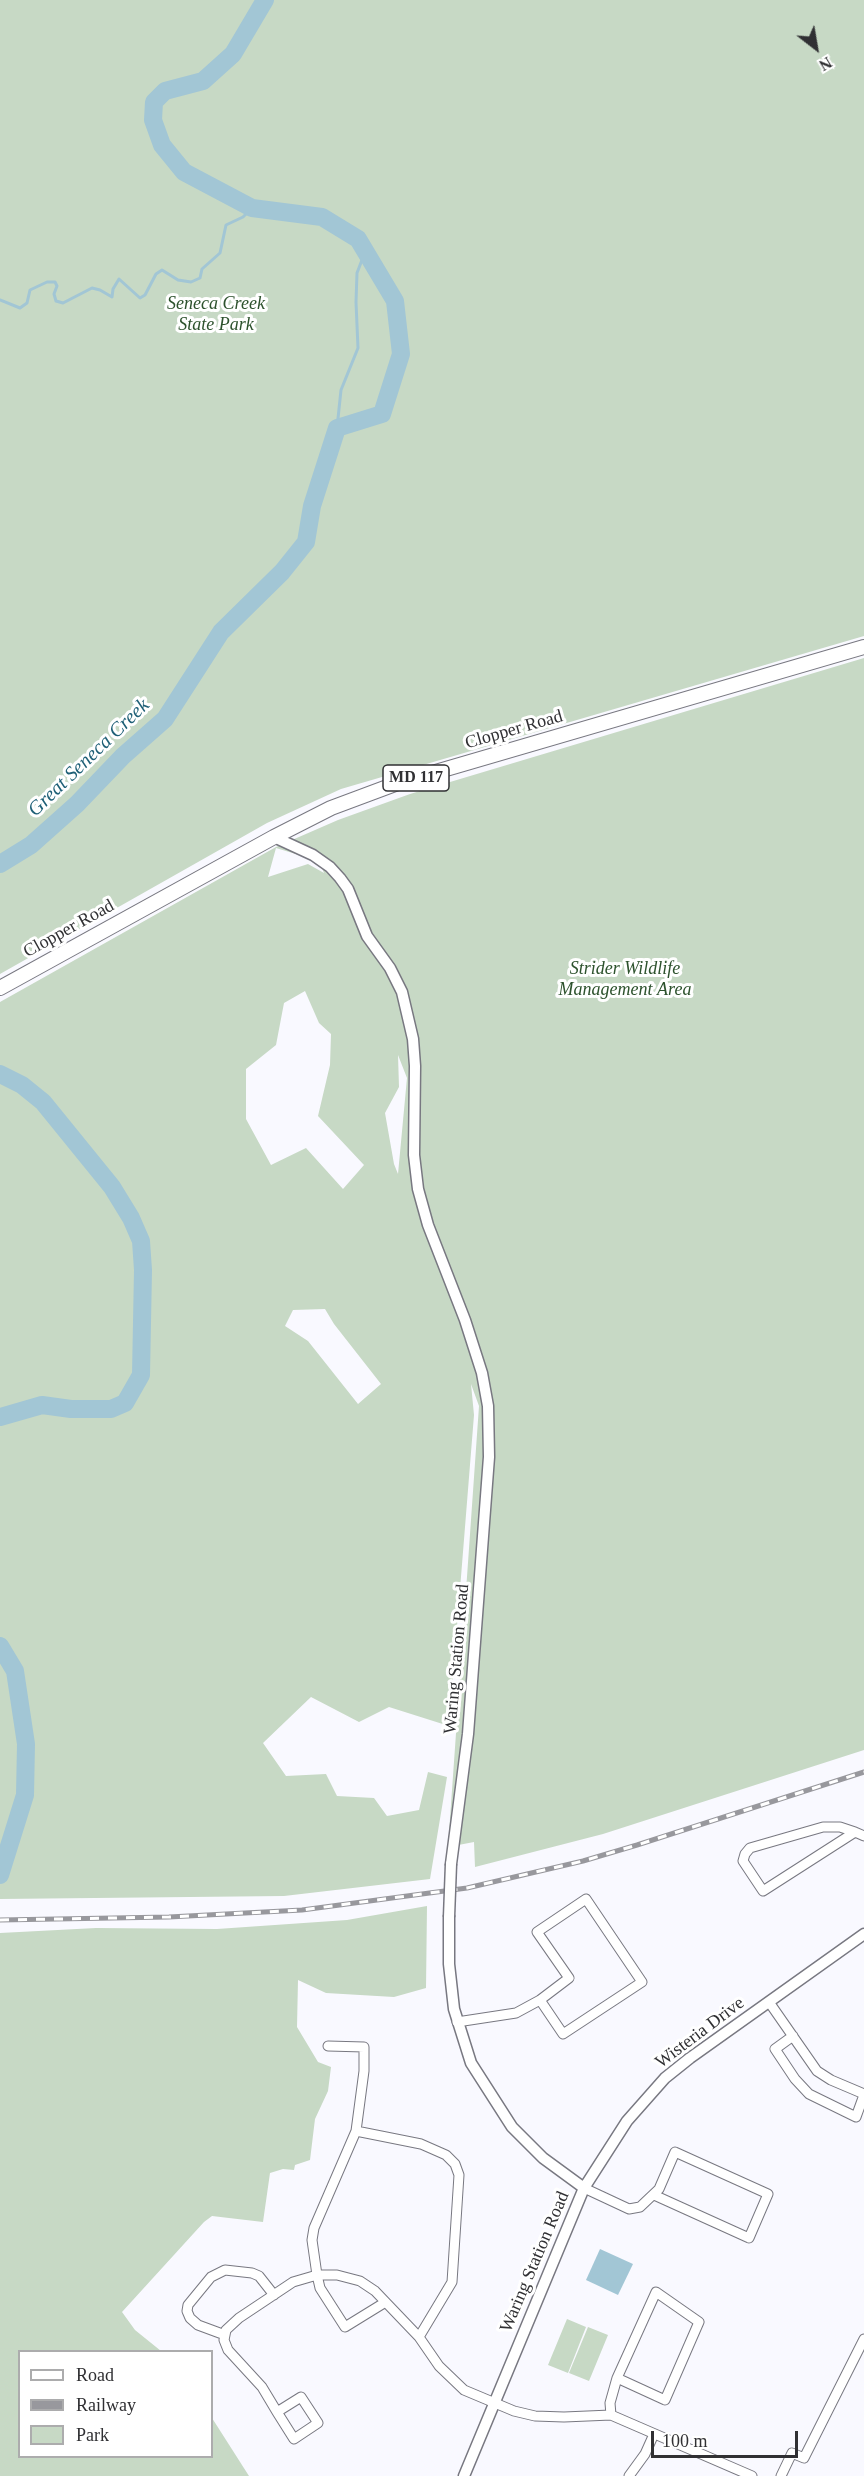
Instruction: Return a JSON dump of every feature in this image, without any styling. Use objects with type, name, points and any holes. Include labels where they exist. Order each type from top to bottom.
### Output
[{"type":"main road","name":"Clopper Road","points":[[0,988],[331,808],[398,783],[864,647]]},
{"type":"street","name":"Waring Station Road","points":[[274,837],[313,855],[330,867],[340,878],[348,889],[367,936],[390,968],[402,992],[413,1040],[414,1155],[418,1189],[428,1224],[465,1320],[482,1373],[488,1406],[489,1457],[468,1734],[451,1864],[450,1987],[457,2022],[471,2063],[484,2086],[512,2127],[543,2158],[584,2188],[464,2476]]},
{"type":"street","points":[[823,1827],[840,1827],[859,1834],[763,1891],[744,1861],[745,1854],[750,1848],[823,1827]]},
{"type":"street","points":[[457,2022],[516,2013],[540,2000],[569,1978],[537,1932],[586,1899],[642,1982],[563,2034],[540,2000]]},
{"type":"street","name":"Wisteria Drive","points":[[584,2188],[627,2121],[665,2078],[864,1934]]},
{"type":"street","points":[[769,2002],[793,2036],[817,2071],[831,2080],[864,2094],[856,2117],[821,2102],[809,2094],[795,2079],[775,2049],[793,2036]]},
{"type":"street","points":[[328,2046],[364,2047],[362,2096],[356,2131],[314,2228],[312,2240],[317,2275],[320,2288],[345,2327],[384,2303]]},
{"type":"street","points":[[356,2131],[421,2144],[446,2155],[455,2164],[459,2175],[452,2282],[418,2337]]},
{"type":"street","points":[[584,2188],[629,2209],[640,2206],[654,2195],[675,2152],[768,2194],[749,2238],[654,2195]]},
{"type":"street","points":[[225,2335],[198,2325],[190,2318],[187,2311],[188,2305],[211,2277],[225,2270],[252,2273],[259,2276],[274,2295]]},
{"type":"street","points":[[277,2412],[301,2397],[318,2423],[294,2439],[277,2412],[262,2387],[228,2350],[224,2340],[226,2330],[239,2318],[293,2282],[317,2275],[337,2275],[360,2281],[375,2291],[418,2337],[433,2359],[464,2390],[514,2411],[550,2417],[611,2415],[738,2474],[752,2476]]},
{"type":"street","points":[[611,2415],[610,2403],[617,2378],[656,2292],[699,2322],[665,2400],[617,2378]]},
{"type":"street","points":[[781,2476],[792,2453],[804,2458],[864,2339]]},
{"type":"street","points":[[629,2476],[645,2454],[654,2434]]},
{"type":"green space","name":"Seneca Creek State Park","points":[[0,0],[864,0],[864,636],[341,789],[267,823],[0,974]]},
{"type":"green space","name":"Strider Wildlife Management Area","points":[[864,658],[864,1750],[603,1834],[475,1867],[474,1842],[448,1847],[479,1406],[471,1384],[474,1415],[449,1726],[389,1707],[359,1722],[311,1697],[263,1743],[286,1776],[326,1774],[337,1796],[374,1798],[387,1816],[419,1810],[428,1772],[447,1777],[430,1879],[284,1896],[0,1899],[0,1002],[276,847],[338,820],[410,794]],"holes":[[[276,848],[319,861],[324,873],[308,864],[268,877]],[[305,991],[319,1023],[331,1034],[330,1065],[318,1116],[364,1165],[343,1189],[306,1148],[271,1165],[246,1119],[246,1069],[276,1045],[284,1003]],[[398,1055],[407,1078],[398,1174],[394,1164],[385,1113],[399,1087]],[[325,1309],[381,1384],[358,1404],[308,1341],[285,1326],[293,1310]]]},
{"type":"green space","points":[[427,1906],[426,1988],[394,1997],[326,1993],[298,1980],[297,2027],[318,2062],[331,2067],[328,2091],[315,2119],[310,2160],[295,2165],[294,2170],[283,2169],[270,2173],[263,2222],[212,2216],[122,2312],[135,2330],[160,2350],[18,2350],[18,2458],[213,2458],[213,2420],[249,2476],[0,2476],[0,1933],[96,1928],[217,1929],[347,1920]]},
{"type":"green space","points":[[567,2319],[586,2327],[568,2373],[548,2365]]},
{"type":"green space","points":[[588,2327],[608,2335],[589,2381],[569,2373]]},
{"type":"water","points":[[600,2249],[633,2264],[618,2295],[586,2280]]},
{"type":"waterway","name":"Great Seneca Creek","points":[[0,864],[31,845],[77,804],[123,756],[165,719],[221,632],[282,572],[306,542],[312,506],[337,428],[382,414],[401,354],[395,301],[358,239],[322,217],[252,208],[184,172],[162,145],[153,120],[154,102],[165,91],[203,81],[233,54],[265,0]]},
{"type":"waterway","points":[[0,300],[20,308],[27,303],[30,290],[47,282],[55,282],[56,301],[63,303],[92,288],[112,297],[113,289],[119,279],[140,298],[145,295],[156,274],[162,270],[178,280],[191,282],[200,278],[202,269],[220,253],[226,225],[243,217],[252,208]]},
{"type":"waterway","name":"Great Seneca Creek","points":[[337,428],[341,390],[358,348],[357,273],[365,252]]},
{"type":"waterway","name":"Great Seneca Creek","points":[[0,1074],[22,1085],[43,1102],[112,1187],[131,1218],[141,1241],[143,1270],[141,1375],[125,1403],[111,1409],[71,1409],[42,1405],[0,1417]]},
{"type":"waterway","name":"Great Seneca Creek","points":[[0,1646],[15,1671],[26,1744],[25,1795],[0,1875]]},
{"type":"railway","points":[[0,1920],[169,1917],[302,1910],[467,1888],[583,1861],[864,1772]]}]
